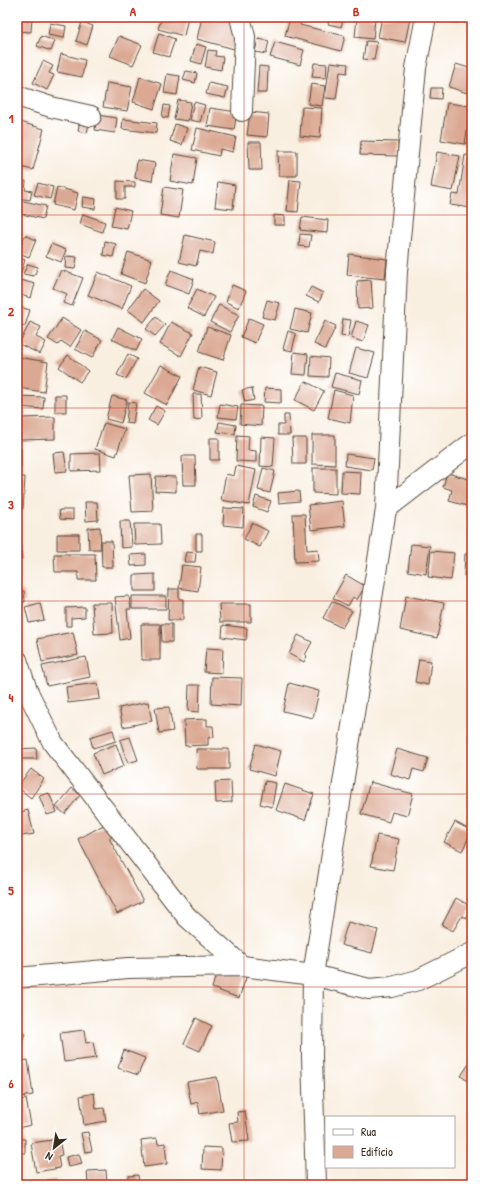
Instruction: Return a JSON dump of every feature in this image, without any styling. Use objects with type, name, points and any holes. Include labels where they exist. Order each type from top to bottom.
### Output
[{"type":"street","points":[[240,17],[245,37],[242,112]]},
{"type":"street","points":[[316,1185],[312,1056],[313,975],[386,509],[397,270],[416,68],[426,17]]},
{"type":"street","points":[[17,96],[51,107],[91,116]]},
{"type":"street","points":[[386,509],[472,443]]},
{"type":"street","points":[[17,660],[27,690],[53,743],[186,916],[242,966]]},
{"type":"street","points":[[17,978],[128,968],[242,966],[313,975],[370,989],[392,988],[418,980],[472,953]]},
{"type":"building","points":[[17,17],[32,17],[31,32],[17,31]]},
{"type":"building","points":[[162,17],[188,17],[184,36],[158,29]]},
{"type":"building","points":[[202,17],[222,17],[245,23],[238,50],[197,39]]},
{"type":"building","points":[[290,17],[302,17],[300,25],[345,36],[341,51],[285,36]]},
{"type":"building","points":[[330,17],[344,17],[341,27],[328,24]]},
{"type":"building","points":[[357,17],[371,17],[371,19],[375,19],[373,39],[355,37]]},
{"type":"building","points":[[382,17],[405,17],[410,19],[405,42],[378,37]]},
{"type":"building","points":[[447,17],[460,17],[460,21],[446,19]]},
{"type":"building","points":[[82,22],[93,26],[87,45],[76,41]]},
{"type":"building","points":[[50,23],[66,26],[64,38],[48,35]]},
{"type":"building","points":[[159,33],[175,39],[169,57],[153,52]]},
{"type":"building","points":[[41,36],[55,41],[51,51],[37,46]]},
{"type":"building","points":[[119,36],[142,45],[133,65],[110,56]]},
{"type":"building","points":[[258,39],[269,41],[266,54],[255,52]]},
{"type":"building","points":[[366,41],[377,42],[374,60],[363,59]]},
{"type":"building","points":[[275,42],[304,50],[300,65],[270,57]]},
{"type":"building","points":[[196,44],[206,47],[201,64],[191,61]]},
{"type":"building","points":[[208,50],[216,51],[215,56],[223,57],[221,70],[205,67]]},
{"type":"building","points":[[61,54],[85,60],[82,77],[57,72]]},
{"type":"building","points":[[43,61],[53,66],[49,73],[54,75],[47,90],[33,83]]},
{"type":"building","points":[[330,62],[348,64],[347,73],[340,72],[336,99],[325,98]]},
{"type":"building","points":[[314,63],[327,64],[326,78],[312,77]]},
{"type":"building","points":[[456,64],[472,69],[472,76],[467,93],[449,87]]},
{"type":"building","points":[[259,66],[268,67],[267,93],[257,93]]},
{"type":"building","points":[[186,71],[197,73],[195,83],[183,80]]},
{"type":"building","points":[[167,74],[180,76],[177,95],[164,93]]},
{"type":"building","points":[[140,77],[162,84],[154,109],[133,102]]},
{"type":"building","points":[[107,83],[132,87],[127,111],[103,107]]},
{"type":"building","points":[[209,83],[228,87],[225,98],[206,94]]},
{"type":"building","points":[[311,84],[325,86],[322,106],[308,104]]},
{"type":"building","points":[[431,88],[442,88],[441,99],[430,98]]},
{"type":"building","points":[[178,100],[191,102],[188,121],[174,119]]},
{"type":"building","points":[[194,102],[205,105],[200,122],[190,120]]},
{"type":"building","points":[[447,103],[471,106],[465,144],[441,140]]},
{"type":"building","points":[[164,105],[170,106],[168,118],[162,117]]},
{"type":"building","points":[[302,107],[322,108],[320,138],[300,136]]},
{"type":"building","points":[[82,108],[92,110],[87,133],[78,131]]},
{"type":"building","points":[[210,108],[237,112],[234,130],[207,126]]},
{"type":"building","points":[[250,112],[269,114],[267,137],[247,135]]},
{"type":"building","points":[[97,115],[117,118],[115,133],[95,130]]},
{"type":"building","points":[[123,119],[157,123],[156,133],[122,129]]},
{"type":"building","points":[[17,121],[44,129],[33,170],[17,166]]},
{"type":"building","points":[[175,124],[187,128],[182,145],[170,141]]},
{"type":"building","points":[[197,128],[236,137],[233,152],[220,149],[219,156],[192,150]]},
{"type":"building","points":[[361,141],[398,142],[398,156],[360,155]]},
{"type":"building","points":[[248,142],[261,142],[262,170],[249,170]]},
{"type":"building","points":[[278,151],[297,151],[297,176],[279,176]]},
{"type":"building","points":[[437,152],[460,156],[453,191],[431,187]]},
{"type":"building","points":[[174,154],[197,158],[193,185],[170,181]]},
{"type":"building","points":[[465,155],[472,156],[472,208],[450,205],[452,194],[459,195]]},
{"type":"building","points":[[137,160],[155,163],[152,181],[135,178]]},
{"type":"building","points":[[17,180],[26,181],[25,190],[32,191],[30,200],[17,198]]},
{"type":"building","points":[[290,180],[301,181],[298,212],[287,211]]},
{"type":"building","points":[[117,181],[135,182],[135,187],[125,187],[125,199],[117,199]]},
{"type":"building","points":[[218,182],[235,185],[233,209],[215,207]]},
{"type":"building","points":[[38,183],[53,187],[50,199],[34,195]]},
{"type":"building","points":[[57,187],[78,193],[74,210],[53,205]]},
{"type":"building","points":[[164,187],[183,190],[179,218],[160,215]]},
{"type":"building","points":[[83,197],[96,199],[95,209],[82,207]]},
{"type":"building","points":[[19,200],[46,206],[43,219],[17,213]]},
{"type":"building","points":[[115,207],[131,211],[127,229],[111,226]]},
{"type":"building","points":[[83,214],[105,222],[102,232],[80,224]]},
{"type":"building","points":[[274,215],[285,216],[285,225],[274,225]]},
{"type":"building","points":[[302,217],[328,220],[327,233],[300,230]]},
{"type":"building","points":[[300,234],[311,235],[309,247],[299,246]]},
{"type":"building","points":[[25,235],[36,240],[29,257],[18,253]]},
{"type":"building","points":[[185,235],[215,242],[213,254],[200,251],[196,266],[179,262]]},
{"type":"building","points":[[105,241],[116,244],[113,257],[103,255]]},
{"type":"building","points":[[51,244],[66,250],[61,262],[46,256]]},
{"type":"building","points":[[128,252],[152,260],[145,283],[121,274]]},
{"type":"building","points":[[349,254],[387,259],[385,279],[347,275]]},
{"type":"building","points":[[66,256],[77,257],[75,269],[65,268]]},
{"type":"building","points":[[17,257],[25,260],[20,275],[17,274]]},
{"type":"building","points":[[28,264],[38,267],[34,276],[23,274]]},
{"type":"building","points":[[61,270],[83,278],[72,306],[63,303],[67,294],[53,288]]},
{"type":"building","points":[[171,270],[194,279],[189,294],[165,285]]},
{"type":"building","points":[[98,272],[131,286],[122,309],[88,295]]},
{"type":"building","points":[[17,279],[35,284],[31,298],[17,294]]},
{"type":"building","points":[[371,280],[373,308],[358,309],[357,281]]},
{"type":"building","points":[[232,285],[246,291],[239,308],[226,302]]},
{"type":"building","points":[[311,287],[323,293],[319,302],[306,296]]},
{"type":"building","points":[[143,289],[159,301],[144,322],[128,310]]},
{"type":"building","points":[[197,289],[214,297],[204,317],[187,308]]},
{"type":"building","points":[[267,300],[280,303],[275,320],[262,317]]},
{"type":"building","points":[[219,305],[239,315],[230,332],[210,322]]},
{"type":"building","points":[[17,306],[30,310],[25,326],[17,324]]},
{"type":"building","points":[[295,309],[312,313],[307,333],[290,329]]},
{"type":"building","points":[[156,317],[165,325],[155,336],[146,329]]},
{"type":"building","points":[[62,318],[81,330],[70,347],[61,341],[58,345],[48,339]]},
{"type":"building","points":[[249,318],[263,324],[255,343],[241,337]]},
{"type":"building","points":[[343,319],[351,320],[348,337],[341,336]]},
{"type":"building","points":[[325,321],[336,326],[325,349],[314,344]]},
{"type":"building","points":[[356,321],[369,325],[363,342],[351,338]]},
{"type":"building","points":[[30,322],[41,327],[36,337],[46,342],[40,354],[19,344]]},
{"type":"building","points":[[171,322],[193,333],[181,356],[160,344]]},
{"type":"building","points":[[118,327],[142,339],[136,351],[112,339]]},
{"type":"building","points":[[207,327],[231,335],[223,360],[199,352]]},
{"type":"building","points":[[17,329],[21,331],[17,340]]},
{"type":"building","points":[[85,331],[102,340],[92,358],[75,349]]},
{"type":"building","points":[[288,331],[296,334],[292,351],[283,349]]},
{"type":"building","points":[[356,348],[375,353],[368,378],[349,373]]},
{"type":"building","points":[[294,352],[308,354],[306,375],[292,374]]},
{"type":"building","points":[[128,354],[137,359],[126,379],[117,375]]},
{"type":"building","points":[[68,355],[88,371],[80,382],[59,367]]},
{"type":"building","points":[[311,356],[329,358],[328,377],[310,376]]},
{"type":"building","points":[[17,357],[48,362],[44,392],[17,388]]},
{"type":"building","points":[[161,365],[182,376],[167,405],[145,393]]},
{"type":"building","points":[[199,367],[217,372],[211,395],[193,390]]},
{"type":"building","points":[[335,373],[362,380],[359,394],[331,387]]},
{"type":"building","points":[[305,381],[324,391],[314,410],[295,400]]},
{"type":"building","points":[[252,388],[254,400],[245,402],[242,390]]},
{"type":"building","points":[[265,388],[281,389],[281,403],[264,402]]},
{"type":"building","points":[[334,390],[353,395],[350,423],[328,418]]},
{"type":"building","points":[[193,394],[201,394],[202,419],[194,420]]},
{"type":"building","points":[[55,395],[66,395],[66,412],[55,412]]},
{"type":"building","points":[[17,396],[44,397],[43,409],[17,407]]},
{"type":"building","points":[[112,396],[127,400],[121,423],[106,419]]},
{"type":"building","points":[[128,402],[136,403],[133,424],[126,423]]},
{"type":"building","points":[[220,404],[238,407],[236,419],[218,417]]},
{"type":"building","points":[[241,405],[262,406],[261,426],[240,424]]},
{"type":"building","points":[[156,406],[165,411],[157,425],[148,420]]},
{"type":"building","points":[[284,415],[289,415],[290,435],[278,435],[278,425],[284,425]]},
{"type":"building","points":[[55,417],[55,439],[20,440],[20,418]]},
{"type":"building","points":[[219,422],[236,425],[235,434],[217,432]]},
{"type":"building","points":[[104,423],[125,429],[116,456],[95,449]]},
{"type":"building","points":[[237,435],[249,436],[248,450],[256,451],[256,462],[236,461]]},
{"type":"building","points":[[312,435],[335,435],[335,465],[312,464]]},
{"type":"building","points":[[261,437],[275,438],[273,467],[260,466]]},
{"type":"building","points":[[210,438],[219,438],[219,460],[210,460]]},
{"type":"building","points":[[292,438],[306,438],[306,464],[293,464]]},
{"type":"building","points":[[17,449],[21,449],[21,469],[17,469]]},
{"type":"building","points":[[64,452],[67,471],[55,472],[53,453]]},
{"type":"building","points":[[100,453],[101,470],[71,471],[71,454]]},
{"type":"building","points":[[346,454],[374,458],[372,470],[345,466]]},
{"type":"building","points":[[182,456],[195,456],[196,485],[183,485]]},
{"type":"building","points":[[236,466],[256,470],[249,505],[221,500],[226,474],[234,476]]},
{"type":"building","points":[[263,468],[275,471],[270,493],[258,490]]},
{"type":"building","points":[[313,468],[336,468],[336,494],[313,493]]},
{"type":"building","points":[[342,471],[361,472],[360,494],[341,493]]},
{"type":"building","points":[[447,473],[472,480],[471,507],[449,501],[452,490],[443,487]]},
{"type":"building","points":[[151,474],[153,511],[132,512],[129,475]]},
{"type":"building","points":[[156,476],[176,477],[176,492],[155,491]]},
{"type":"building","points":[[17,477],[25,477],[23,509],[17,509]]},
{"type":"building","points":[[299,491],[300,501],[279,503],[278,493]]},
{"type":"building","points":[[256,496],[271,501],[267,512],[253,507]]},
{"type":"building","points":[[342,501],[345,526],[311,530],[308,505]]},
{"type":"building","points":[[85,502],[97,502],[98,520],[86,521]]},
{"type":"building","points":[[224,508],[244,509],[243,527],[223,525]]},
{"type":"building","points":[[59,510],[73,510],[73,520],[60,519]]},
{"type":"building","points":[[293,514],[305,514],[307,550],[318,549],[319,561],[295,562]]},
{"type":"building","points":[[120,521],[130,521],[132,547],[121,548]]},
{"type":"building","points":[[252,523],[268,531],[260,547],[244,539]]},
{"type":"building","points":[[134,524],[160,524],[161,544],[135,545]]},
{"type":"building","points":[[100,527],[101,549],[89,549],[88,528]]},
{"type":"building","points":[[17,528],[22,559],[17,560]]},
{"type":"building","points":[[57,534],[79,534],[79,550],[57,550]]},
{"type":"building","points":[[196,534],[202,534],[202,551],[196,551]]},
{"type":"building","points":[[101,541],[112,541],[113,567],[102,567]]},
{"type":"building","points":[[411,544],[430,546],[426,574],[408,571]]},
{"type":"building","points":[[471,546],[472,576],[464,576],[465,554],[470,554]]},
{"type":"building","points":[[431,551],[454,553],[451,580],[428,577]]},
{"type":"building","points":[[186,552],[196,553],[195,562],[184,562]]},
{"type":"building","points":[[54,554],[95,554],[96,580],[78,580],[78,572],[55,572]]},
{"type":"building","points":[[146,554],[146,565],[131,566],[130,555]]},
{"type":"building","points":[[182,565],[201,567],[198,591],[179,588]]},
{"type":"building","points":[[155,574],[155,591],[134,591],[134,575]]},
{"type":"building","points":[[346,575],[365,586],[357,600],[353,597],[348,606],[333,598]]},
{"type":"building","points":[[169,589],[179,589],[179,599],[183,599],[183,620],[168,620]]},
{"type":"building","points":[[17,591],[24,591],[25,602],[17,603]]},
{"type":"building","points":[[129,596],[131,609],[127,609],[130,638],[120,640],[115,597]]},
{"type":"building","points":[[132,596],[166,596],[166,609],[132,609]]},
{"type":"building","points":[[406,596],[444,603],[437,638],[400,630]]},
{"type":"building","points":[[332,601],[352,611],[342,628],[323,618]]},
{"type":"building","points":[[40,603],[44,620],[29,623],[25,607]]},
{"type":"building","points":[[92,603],[112,603],[113,633],[94,634]]},
{"type":"building","points":[[219,604],[251,604],[251,622],[220,622]]},
{"type":"building","points":[[85,607],[85,617],[71,618],[71,626],[66,626],[66,608]]},
{"type":"building","points":[[141,624],[160,624],[160,660],[142,660]]},
{"type":"building","points":[[161,624],[172,624],[172,642],[162,642]]},
{"type":"building","points":[[223,625],[247,628],[246,640],[222,637]]},
{"type":"building","points":[[73,632],[78,655],[42,662],[37,639]]},
{"type":"building","points":[[298,635],[312,642],[305,655],[307,656],[304,662],[289,654]]},
{"type":"building","points":[[206,648],[223,649],[222,673],[204,672]]},
{"type":"building","points":[[86,657],[90,677],[47,686],[42,666]]},
{"type":"building","points":[[419,659],[431,661],[428,685],[415,682]]},
{"type":"building","points":[[212,677],[242,678],[241,706],[211,704]]},
{"type":"building","points":[[98,683],[100,699],[68,703],[66,687]]},
{"type":"building","points":[[289,683],[319,691],[313,718],[283,711]]},
{"type":"building","points":[[189,685],[200,685],[199,712],[188,711]]},
{"type":"building","points":[[148,702],[152,721],[123,727],[119,708]]},
{"type":"building","points":[[169,707],[173,731],[159,733],[155,708]]},
{"type":"building","points":[[207,719],[207,726],[213,726],[214,737],[208,738],[208,745],[185,746],[184,720]]},
{"type":"building","points":[[17,727],[20,737],[17,738]]},
{"type":"building","points":[[113,730],[116,741],[93,748],[90,737]]},
{"type":"building","points":[[130,737],[138,760],[128,763],[120,740]]},
{"type":"building","points":[[116,744],[124,766],[102,775],[93,753]]},
{"type":"building","points":[[256,744],[281,751],[275,776],[249,769]]},
{"type":"building","points":[[36,748],[37,759],[18,759],[18,749]]},
{"type":"building","points":[[196,749],[229,749],[229,769],[197,769]]},
{"type":"building","points":[[397,749],[428,758],[424,772],[413,769],[410,780],[390,774]]},
{"type":"building","points":[[31,769],[44,779],[31,798],[17,787]]},
{"type":"building","points":[[231,781],[232,802],[216,803],[215,782]]},
{"type":"building","points":[[265,781],[276,783],[272,807],[260,804]]},
{"type":"building","points":[[370,782],[413,794],[407,816],[392,812],[389,822],[361,814]]},
{"type":"building","points":[[285,784],[314,794],[305,820],[276,810]]},
{"type":"building","points":[[72,788],[80,795],[65,814],[56,807]]},
{"type":"building","points":[[49,793],[57,812],[47,815],[39,796]]},
{"type":"building","points":[[28,810],[34,834],[17,837],[17,813]]},
{"type":"building","points":[[111,821],[118,834],[109,838],[143,901],[117,914],[78,839]]},
{"type":"building","points":[[455,822],[472,831],[462,851],[444,842]]},
{"type":"building","points":[[377,835],[399,839],[393,870],[371,866]]},
{"type":"building","points":[[456,898],[472,907],[466,918],[462,916],[453,931],[442,925]]},
{"type":"building","points":[[348,922],[378,930],[372,953],[341,945]]},
{"type":"building","points":[[219,965],[247,975],[239,998],[212,988]]},
{"type":"building","points":[[196,1018],[212,1026],[200,1051],[184,1044]]},
{"type":"building","points":[[84,1030],[86,1043],[93,1042],[96,1058],[64,1062],[60,1033]]},
{"type":"building","points":[[17,1031],[25,1034],[17,1054]]},
{"type":"building","points":[[124,1050],[145,1058],[138,1075],[118,1068]]},
{"type":"building","points":[[472,1059],[472,1084],[461,1076]]},
{"type":"building","points":[[28,1060],[33,1095],[19,1097],[17,1062]]},
{"type":"building","points":[[217,1077],[223,1110],[200,1114],[198,1102],[191,1104],[187,1082]]},
{"type":"building","points":[[94,1093],[96,1109],[104,1108],[106,1121],[84,1125],[80,1096]]},
{"type":"building","points":[[26,1099],[31,1125],[17,1128],[17,1100]]},
{"type":"building","points":[[245,1111],[249,1141],[232,1142],[229,1123],[238,1122],[237,1112]]},
{"type":"building","points":[[88,1132],[92,1151],[85,1152],[81,1133]]},
{"type":"building","points":[[157,1138],[158,1144],[165,1143],[167,1164],[144,1167],[141,1140]]},
{"type":"building","points":[[17,1139],[25,1139],[25,1153],[17,1153]]},
{"type":"building","points":[[59,1139],[62,1155],[58,1156],[60,1168],[36,1172],[31,1143]]},
{"type":"building","points":[[203,1147],[222,1148],[221,1170],[202,1169]]},
{"type":"building","points":[[79,1154],[82,1164],[68,1167],[66,1157]]},
{"type":"building","points":[[106,1170],[107,1185],[88,1185],[87,1171]]},
{"type":"building","points":[[138,1175],[139,1185],[128,1185],[128,1176]]},
{"type":"building","points":[[56,1180],[56,1185],[46,1185],[46,1181]]}]
